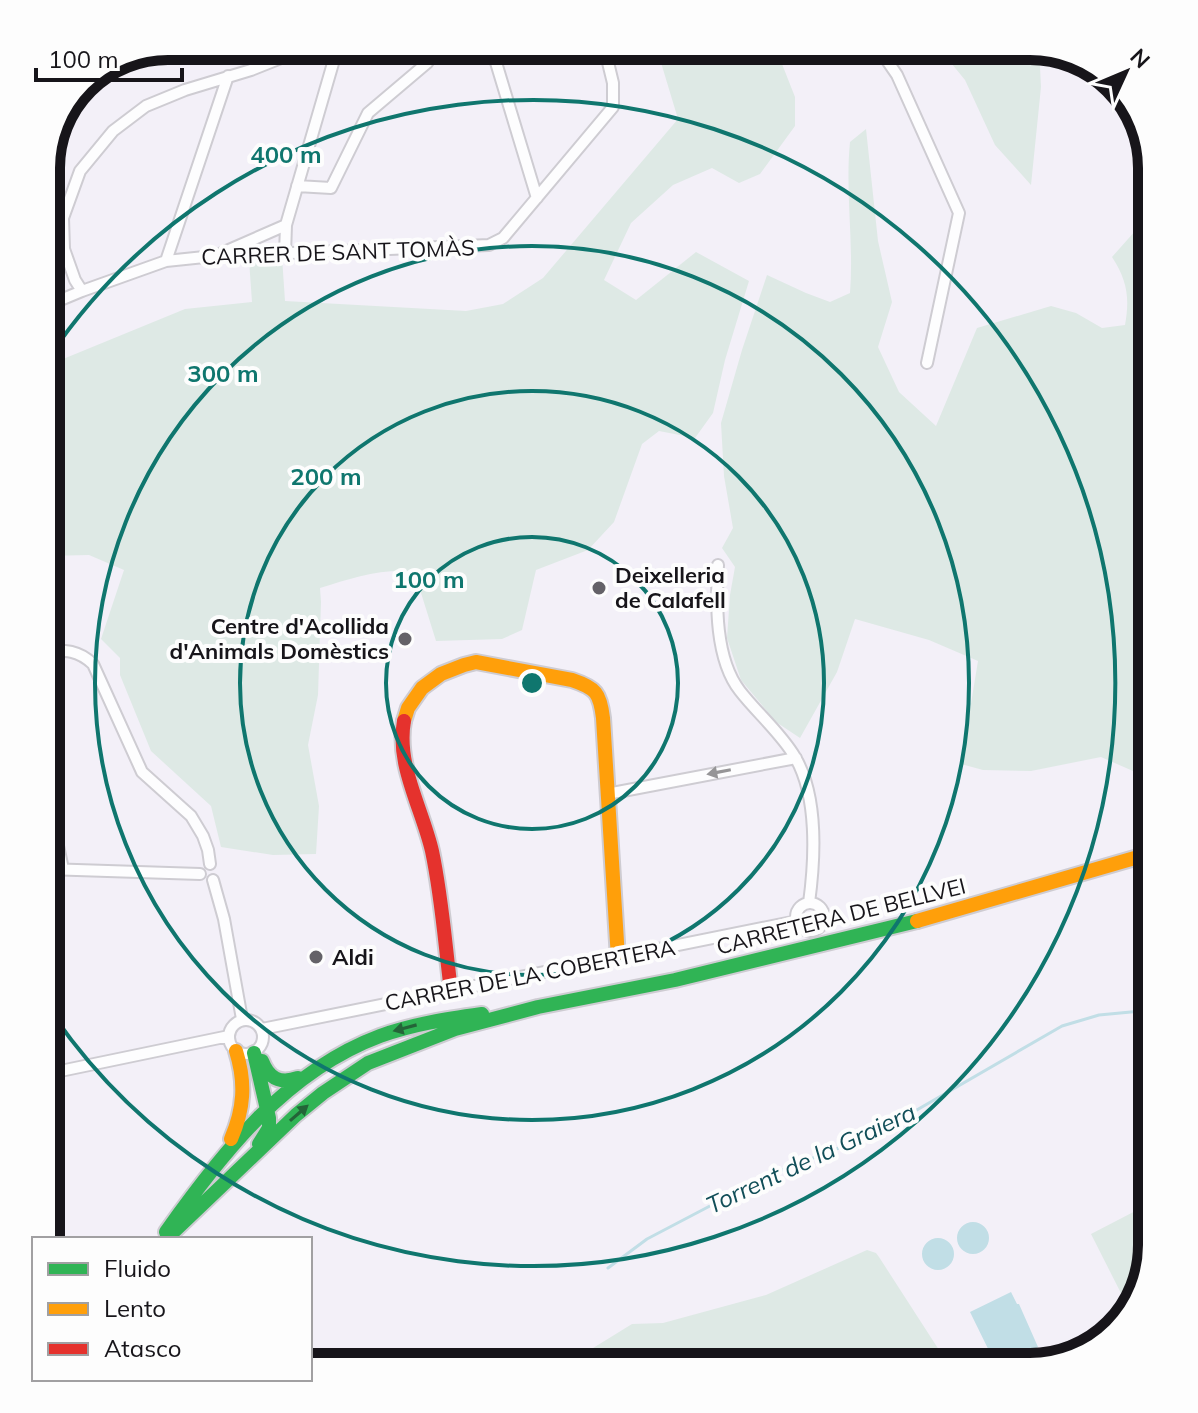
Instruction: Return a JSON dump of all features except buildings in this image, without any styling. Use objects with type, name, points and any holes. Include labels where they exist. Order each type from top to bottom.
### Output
[{"type":"main road","points":[[451,991],[442,907],[425,824],[402,750],[401,737],[404,719],[419,692],[445,670],[461,664],[476,662],[557,677],[589,685],[597,694],[601,706],[618,958]]},
{"type":"main road","name":"CARRETERA DE BELLVEI","points":[[166,1237],[296,1115],[343,1078],[368,1063],[421,1041],[538,1007],[675,980],[900,926],[1138,857]]},
{"type":"main road","name":"CARRETERA DE BELLVEI","points":[[165,1237],[224,1153],[285,1091],[320,1068],[362,1043],[394,1031],[460,1017],[538,1007]]},
{"type":"main road","points":[[257,1050],[266,1073],[277,1081],[289,1082],[320,1068]]},
{"type":"main road","points":[[223,1186],[232,1169],[261,1142],[269,1128],[257,1050]]},
{"type":"main road","points":[[224,1153],[243,1109],[243,1069],[236,1051]]},
{"type":"street","points":[[82,291],[64,249],[63,218],[80,171],[113,131],[146,106],[276,60]]},
{"type":"street","points":[[285,254],[286,225],[334,60]]},
{"type":"street","points":[[297,186],[331,188],[368,113],[429,60]]},
{"type":"street","points":[[495,60],[537,198]]},
{"type":"street","name":"CARRER DE SANT TOMÀS","points":[[60,300],[166,261],[214,256],[489,245],[503,238],[613,107],[613,83],[607,60]]},
{"type":"street","points":[[887,60],[897,75],[959,213],[927,363]]},
{"type":"street","points":[[166,261],[228,76]]},
{"type":"street","points":[[214,256],[286,225]]},
{"type":"street","points":[[718,565],[719,626],[728,669],[737,688],[796,758],[806,783],[812,808],[809,903]]},
{"type":"street","points":[[60,650],[69,650],[84,656],[93,664],[142,772],[191,816],[203,836],[210,864],[217,870],[217,876],[213,880],[205,880],[200,874],[63,869],[60,855]]},
{"type":"street","points":[[607,794],[796,758]]},
{"type":"street","points":[[200,874],[202,867],[210,864]]},
{"type":"street","points":[[213,880],[224,919],[242,1019]]},
{"type":"street","points":[[809,903],[818,905],[824,916],[821,925],[806,930],[797,921],[799,908],[809,903]]},
{"type":"street","name":"CARRER DE LA COBERTERA","points":[[262,1029],[797,921]]},
{"type":"street","points":[[242,1019],[254,1021],[262,1029],[264,1037],[257,1050],[241,1054],[230,1042],[234,1025],[242,1019]]},
{"type":"street","points":[[60,1071],[229,1036]]},
{"type":"shaded area","points":[[660,60],[777,60],[782,64],[795,97],[795,126],[760,174],[739,183],[712,168],[673,185],[631,223],[604,280],[636,300],[696,252],[749,281],[713,413],[695,438],[659,431],[642,444],[614,522],[588,550],[536,570],[522,630],[502,639],[436,641],[417,580],[409,571],[375,573],[320,588],[318,695],[308,745],[319,806],[316,854],[273,855],[221,847],[211,806],[151,751],[120,675],[120,658],[101,639],[124,570],[89,555],[60,556],[60,360],[185,309],[252,302],[249,260],[282,257],[285,301],[466,311],[503,304],[543,278],[678,119]]},
{"type":"shaded area","points":[[949,60],[1040,61],[1041,87],[1031,185],[995,145],[965,80]]},
{"type":"shaded area","points":[[866,129],[878,241],[892,302],[878,347],[899,392],[936,426],[977,328],[1051,306],[1076,313],[1102,328],[1125,325],[1126,290],[1112,257],[1138,228],[1138,772],[1101,757],[1031,771],[983,770],[961,764],[978,661],[929,640],[855,619],[837,672],[800,738],[776,722],[741,680],[727,638],[735,567],[722,548],[733,528],[724,476],[721,423],[767,275],[830,302],[850,293],[850,142]]},
{"type":"shaded area","points":[[1138,1210],[1136,1266],[1124,1298],[1091,1234]]},
{"type":"shaded area","points":[[867,1250],[879,1257],[941,1353],[585,1353],[632,1324],[663,1323],[766,1295]]},
{"type":"shaded area","points":[[546,1349],[585,1353],[534,1353]]},
{"type":"water","points":[[973,1222],[984,1227],[989,1238],[984,1249],[973,1254],[962,1249],[957,1238],[962,1227]]},
{"type":"water","points":[[938,1238],[949,1243],[954,1254],[949,1265],[938,1270],[927,1265],[922,1254],[927,1243]]},
{"type":"water","points":[[1011,1292],[1038,1347],[1026,1353],[990,1353],[970,1312]]},
{"type":"waterway","name":"Torrent de la Graiera","points":[[608,1268],[647,1239],[767,1176],[877,1133],[1062,1026],[1099,1015],[1138,1011]]},
{"type":"traffic: fast","points":[[168,1237],[296,1115],[368,1063],[455,1029],[538,1007],[675,980],[917,921]]},
{"type":"traffic: fast","points":[[166,1232],[234,1144],[286,1093],[315,1070],[346,1051],[380,1036],[430,1022],[482,1014]]},
{"type":"traffic: fast","points":[[254,1053],[269,1118],[269,1128],[259,1144]]},
{"type":"traffic: fast","points":[[262,1061],[276,1078],[298,1078]]},
{"type":"traffic: slow","points":[[404,721],[408,708],[422,688],[441,674],[476,662],[572,680],[595,693],[603,718],[618,958]]},
{"type":"traffic: slow","points":[[917,921],[1138,857]]},
{"type":"traffic: slow","points":[[231,1139],[242,1096],[236,1051]]},
{"type":"traffic: jam","points":[[404,721],[404,754],[432,851],[451,991]]},
{"type":"place","name":"Deixelleria de Calafell","points":[[599,588]]},
{"type":"place","name":"Centre d'Acollida d'Animals Domèstics","points":[[405,639]]},
{"type":"place","name":"Aldi","points":[[316,957]]}]
